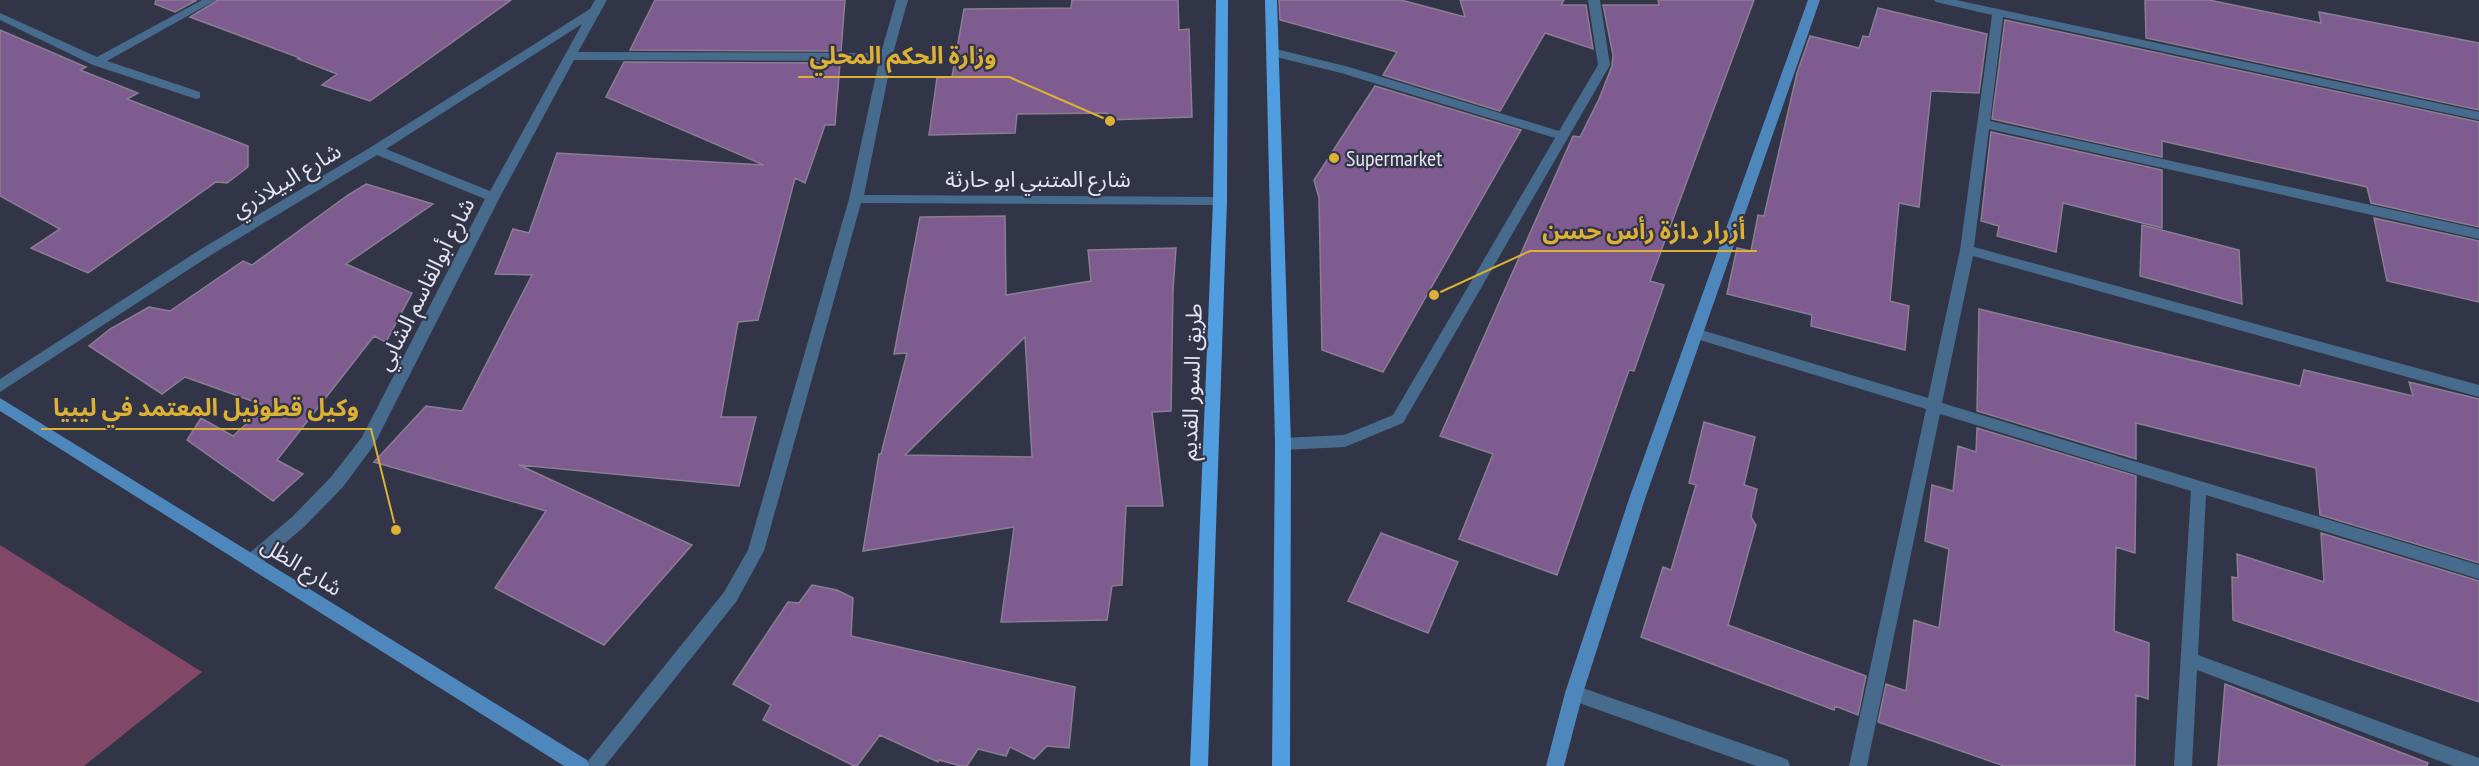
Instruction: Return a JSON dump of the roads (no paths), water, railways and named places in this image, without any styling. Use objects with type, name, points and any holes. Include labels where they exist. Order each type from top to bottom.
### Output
[{"type":"main road","name":"طريق السور القديم","points":[[1198,766],[1220,201],[1222,0]]},
{"type":"main road","points":[[1271,0],[1283,444],[1281,766]]},
{"type":"street","points":[[97,62],[210,0]]},
{"type":"street","points":[[593,766],[730,597],[756,551],[856,200],[886,57],[902,0]]},
{"type":"street","points":[[1283,444],[1345,441],[1398,419],[1604,65],[1594,0]]},
{"type":"street","points":[[1555,766],[1574,693],[1695,333],[1814,0]]},
{"type":"street","points":[[1940,0],[2479,116]]},
{"type":"street","name":"شارع أبوالقاسم الشابي","points":[[252,561],[298,522],[337,482],[368,441],[493,197],[598,5]]},
{"type":"street","name":"شارع البيلاذري","points":[[0,386],[206,252],[376,150],[598,5]]},
{"type":"street","points":[[1858,766],[1967,250],[1998,12]]},
{"type":"street","points":[[0,16],[97,62],[196,95]]},
{"type":"street","points":[[1272,52],[1345,70],[1562,136]]},
{"type":"street","points":[[570,56],[886,57]]},
{"type":"street","points":[[1984,124],[2479,234]]},
{"type":"street","points":[[376,150],[493,197]]},
{"type":"street","name":"شارع المتنبي ابو حارثة","points":[[856,200],[1220,201]]},
{"type":"street","points":[[1967,250],[2479,391]]},
{"type":"street","points":[[1695,333],[2479,572]]},
{"type":"street","name":"شارع الظل","points":[[0,404],[580,766]]},
{"type":"street","points":[[2183,766],[2199,485]]},
{"type":"street","points":[[2189,659],[2476,766]]},
{"type":"street","points":[[1574,693],[1781,766]]},
{"type":"place","name":"وزارة الحكم المحلي","points":[[1110,121]]},
{"type":"place","name":"Supermarket","points":[[1334,158]]},
{"type":"place","name":"أزرار دازة رأس حسن","points":[[1434,295]]},
{"type":"place","name":"وكيل قطونيل المعتمد في ليبيا","points":[[396,530]]}]
